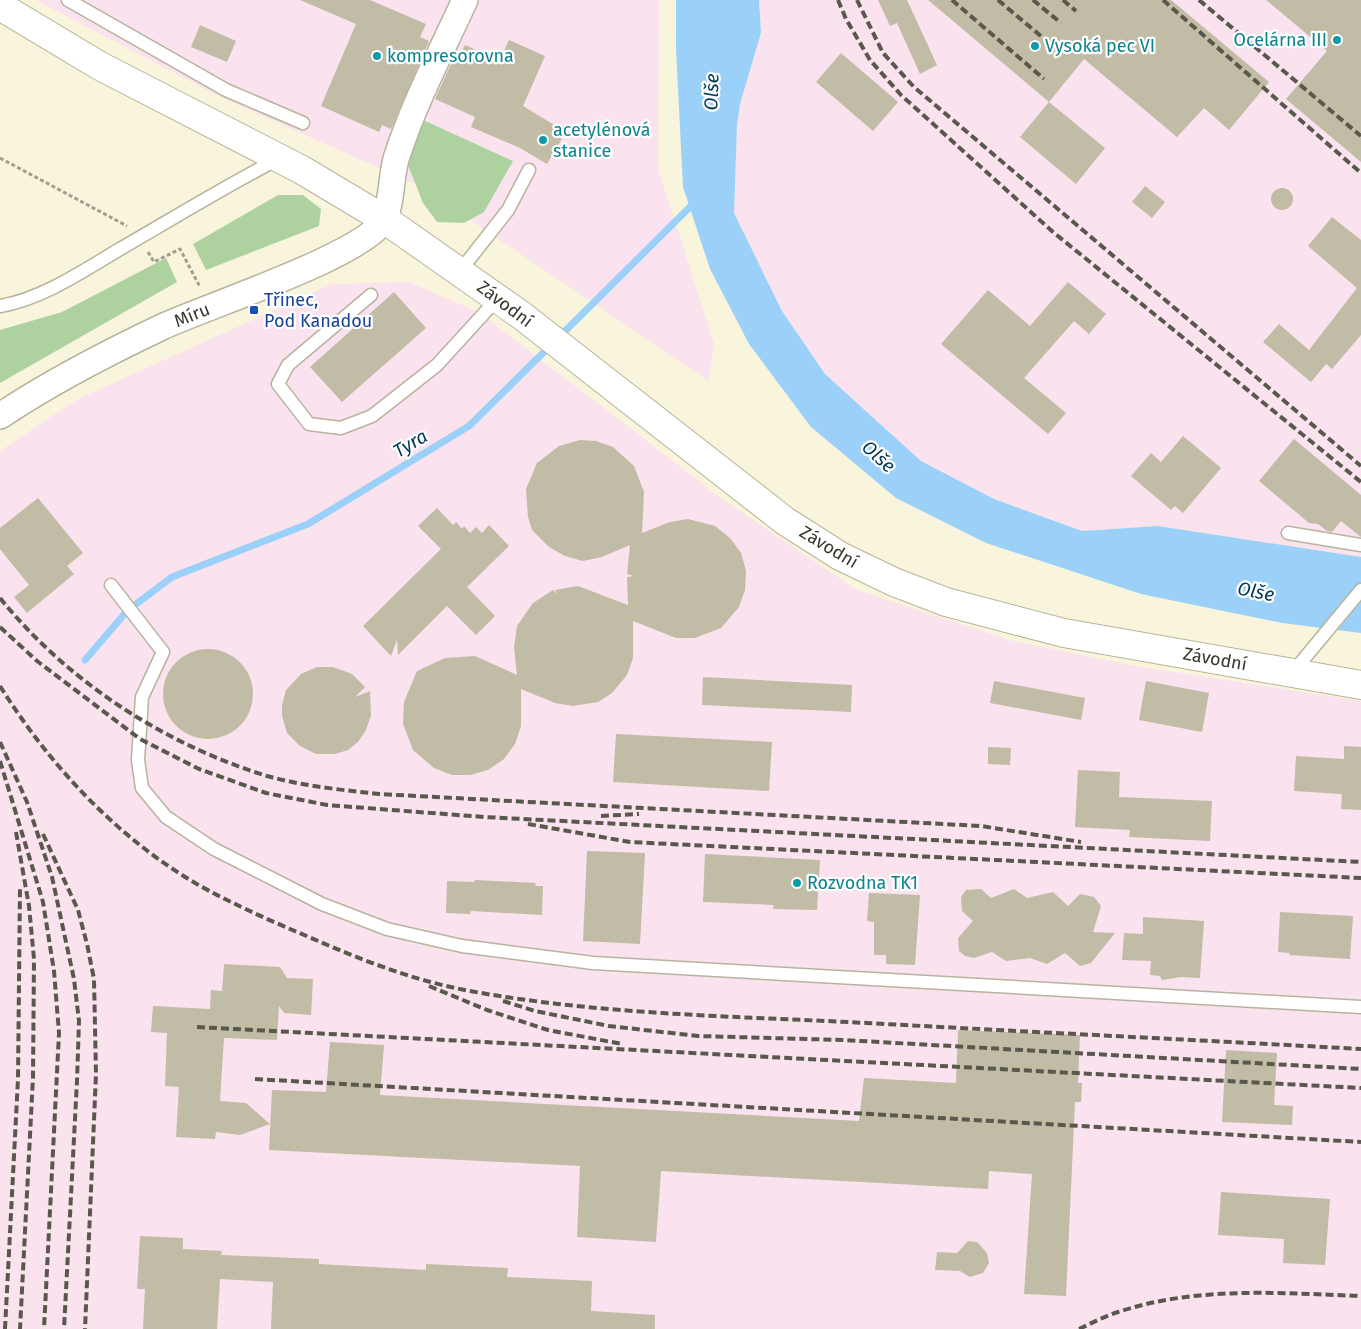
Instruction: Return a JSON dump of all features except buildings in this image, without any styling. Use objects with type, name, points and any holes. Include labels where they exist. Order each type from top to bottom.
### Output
[{"type":"street","points":[[384,219],[396,160],[407,129],[465,0]]},
{"type":"street","name":"Závodní","points":[[0,6],[100,66],[278,158],[384,219],[521,315],[785,521],[840,556],[894,582],[946,602],[1064,632],[1300,663],[1361,685]]},
{"type":"street","name":"Míru","points":[[0,416],[37,392],[163,326],[352,246],[373,232],[384,219]]},
{"type":"lane","points":[[68,0],[226,90],[303,123]]},
{"type":"lane","points":[[0,306],[20,303],[142,239],[238,180],[278,158]]},
{"type":"lane","points":[[460,271],[508,210],[529,170]]},
{"type":"lane","points":[[371,295],[288,365],[278,384],[309,424],[341,428],[372,416],[437,365],[498,298]]},
{"type":"lane","points":[[1288,533],[1361,545]]},
{"type":"lane","points":[[111,585],[163,652],[142,697],[138,760],[142,788],[166,817],[214,849],[322,904],[387,929],[462,946],[592,963],[1361,1007]]},
{"type":"lane","points":[[1300,663],[1361,590]]},
{"type":"path","points":[[0,158],[124,224],[142,239],[154,262],[180,249],[189,268]]},
{"type":"shaded area","points":[[36,0],[659,0],[658,168],[714,344],[709,381],[420,186],[220,97]]},
{"type":"shaded area","points":[[759,0],[1361,0],[1361,557],[1158,526],[1082,531],[994,499],[921,461],[825,374],[782,311],[734,213],[737,126],[740,104],[761,33]]},
{"type":"shaded area","points":[[409,282],[480,313],[725,501],[857,590],[1013,641],[1136,666],[1361,701],[1361,1329],[0,1329],[0,451],[76,400],[332,284]]},
{"type":"green space","points":[[423,120],[513,161],[484,212],[464,223],[437,222],[423,203],[406,160]]},
{"type":"green space","points":[[278,195],[303,195],[321,209],[319,226],[206,270],[193,244]]},
{"type":"green space","points":[[166,258],[177,282],[0,383],[0,330],[62,312]]},
{"type":"water","name":"Olše","points":[[676,0],[759,0],[761,33],[740,104],[737,126],[734,213],[782,311],[825,374],[921,461],[994,499],[1082,531],[1158,526],[1361,557],[1361,633],[1282,623],[1141,594],[986,543],[896,498],[811,427],[749,344],[710,269],[683,187],[676,50]]},
{"type":"waterway","name":"Tyra","points":[[558,338],[696,201]]},
{"type":"waterway","name":"Tyra","points":[[85,660],[127,611],[172,577],[308,524],[469,426],[550,346]]},
{"type":"railway","points":[[838,0],[846,19],[870,60],[901,95],[1053,232],[1361,482]]},
{"type":"railway","points":[[857,0],[883,53],[914,87],[1361,466]]},
{"type":"railway","points":[[952,0],[1044,79]]},
{"type":"railway","points":[[998,0],[1042,37]]},
{"type":"railway","points":[[1033,0],[1061,23]]},
{"type":"railway","points":[[1063,0],[1076,11]]},
{"type":"railway","points":[[1163,0],[1361,173]]},
{"type":"railway","points":[[1199,0],[1361,136]]},
{"type":"railway","points":[[0,598],[56,657],[87,683],[120,706],[155,728],[191,746],[229,763],[267,776],[323,787],[379,794],[981,826],[1081,842]]},
{"type":"railway","points":[[0,627],[37,661],[140,739],[199,769],[266,793],[327,805],[484,817],[1361,862]]},
{"type":"railway","points":[[0,686],[41,745],[89,799],[142,847],[172,868],[215,894],[282,926],[368,962],[429,982],[519,999],[618,1010],[1361,1049]]},
{"type":"railway","points":[[0,742],[27,802],[52,877],[74,979],[79,1021],[64,1329]]},
{"type":"railway","points":[[0,761],[43,902],[54,971],[59,1033],[44,1329]]},
{"type":"railway","points":[[601,816],[639,814]]},
{"type":"railway","points":[[528,824],[630,842],[1361,878]]},
{"type":"railway","points":[[16,832],[29,906],[34,959],[33,1077],[20,1329]]},
{"type":"railway","points":[[43,834],[78,910],[94,979],[96,1074],[85,1329]]},
{"type":"railway","points":[[5,1329],[18,1079],[20,887]]},
{"type":"railway","points":[[429,986],[487,1010],[548,1030],[622,1044]]},
{"type":"railway","points":[[503,1001],[535,1011],[609,1026],[698,1036],[843,1040],[1361,1069]]},
{"type":"railway","points":[[197,1027],[1361,1088]]},
{"type":"railway","points":[[255,1079],[1361,1142]]},
{"type":"railway","points":[[1079,1329],[1118,1312],[1178,1298],[1238,1293],[1361,1296]]},
{"type":"place","name":"Ocelárna III","points":[[1337,40]]},
{"type":"place","name":"Vysoká pec VI","points":[[1035,46]]},
{"type":"place","name":"kompresorovna","points":[[377,56]]},
{"type":"place","name":"acetylénová stanice","points":[[543,140]]},
{"type":"place","name":"Třinec, Pod Kanadou","points":[[254,310]]},
{"type":"place","name":"Rozvodna TK1","points":[[797,883]]}]
